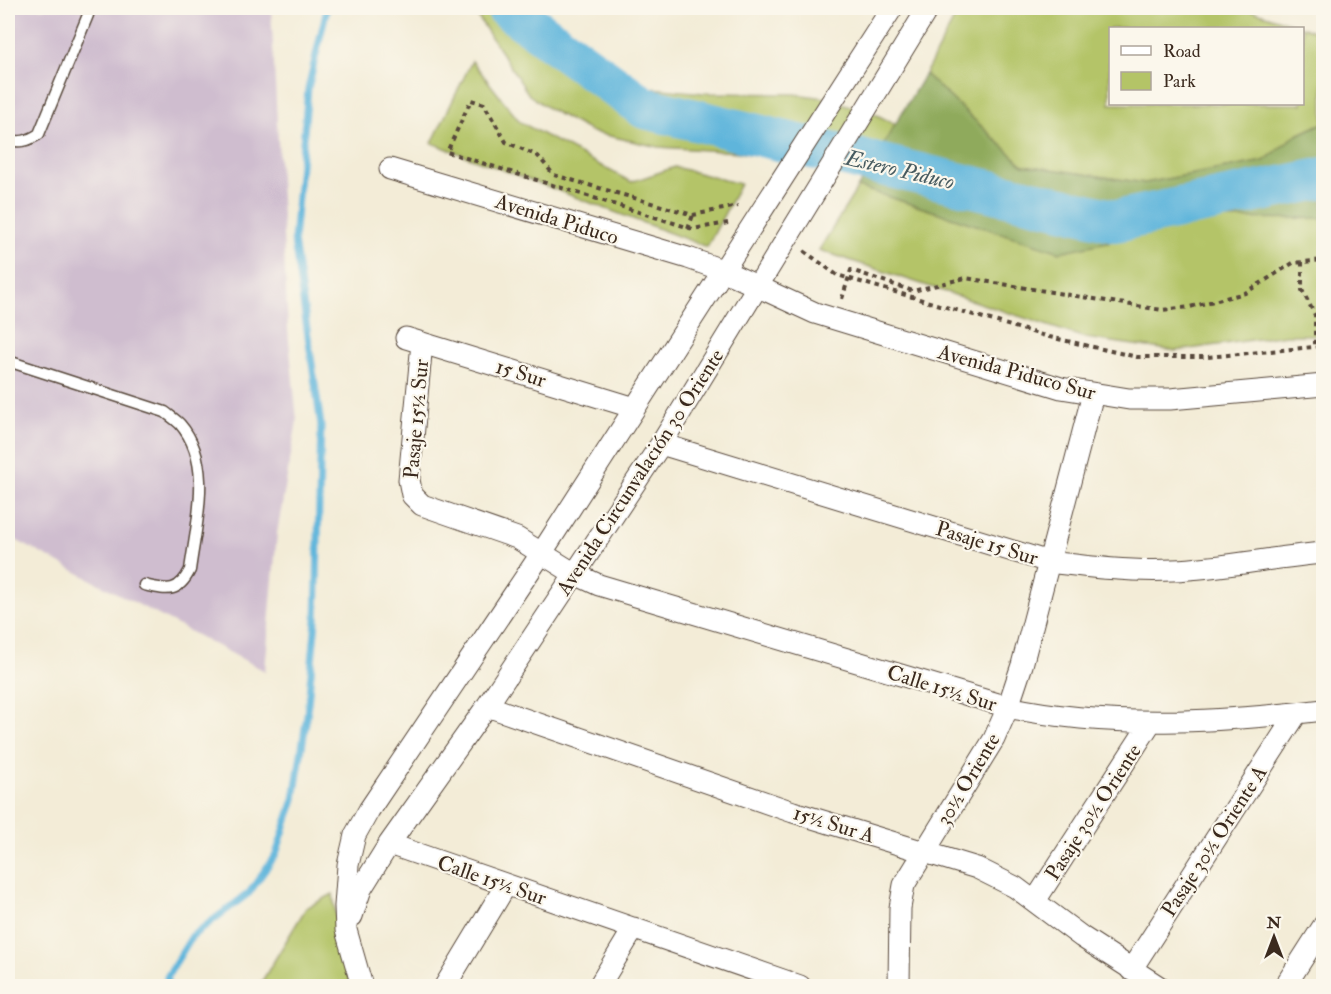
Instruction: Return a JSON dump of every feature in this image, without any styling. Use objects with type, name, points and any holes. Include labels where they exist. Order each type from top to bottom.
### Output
[{"type":"street","name":"Avenida Circunvalación 30 Oriente","points":[[362,987],[346,930],[348,865],[355,835],[369,810],[541,554],[892,8]]},
{"type":"street","name":"Avenida Circunvalación 30 Oriente","points":[[346,930],[361,889],[389,844],[487,706],[661,444],[927,8]]},
{"type":"street","name":"Avenida Piduco","points":[[390,169],[723,270],[758,286]]},
{"type":"street","name":"Avenida Piduco Sur","points":[[758,286],[815,313],[1033,380],[1093,394],[1129,399],[1170,399],[1323,385]]},
{"type":"street","name":"15 Sur","points":[[414,340],[635,408]]},
{"type":"street","name":"Pasaje 15½ Sur","points":[[414,340],[409,480],[412,495],[422,505],[517,538],[575,574]]},
{"type":"street","name":"30½ Oriente","points":[[899,987],[900,908],[904,885],[984,757],[1008,707],[1022,665],[1093,394]]},
{"type":"street","name":"Pasaje 15 Sur","points":[[661,444],[1049,562],[1093,568],[1171,571],[1323,553]]},
{"type":"street","name":"Calle 15½ Sur","points":[[575,574],[609,589],[1008,707],[1062,717],[1151,722],[1200,721],[1323,710]]},
{"type":"street","name":"15½ Sur A","points":[[487,706],[760,801],[992,874],[1015,887],[1158,987]]},
{"type":"street","name":"Pasaje 30½ Oriente A","points":[[1131,970],[1297,713]]},
{"type":"street","name":"Pasaje 30½ Oriente","points":[[1035,902],[1151,722]]},
{"type":"street","name":"Calle 15½ Sur","points":[[389,844],[634,928],[774,982],[800,987]]},
{"type":"street","points":[[446,987],[506,885]]},
{"type":"street","points":[[1285,987],[1323,925]]},
{"type":"street","points":[[598,987],[634,928]]},
{"type":"lane","points":[[8,140],[18,142],[30,140],[39,134],[88,15]]},
{"type":"lane","points":[[8,361],[165,412],[180,425],[197,462],[200,483],[190,570],[184,581],[174,589],[167,590],[144,585]]},
{"type":"path","points":[[742,206],[693,215],[554,175],[538,156],[506,142],[484,104],[471,100],[447,152],[693,229],[728,223],[751,225]]},
{"type":"path","points":[[787,239],[837,275],[1045,336],[1137,357],[1207,357],[1323,346]]},
{"type":"path","points":[[841,301],[850,270],[913,291],[965,278],[1162,310],[1190,307],[1245,293],[1293,263],[1323,260]]},
{"type":"path","points":[[1302,262],[1302,290],[1315,315],[1315,347]]},
{"type":"shaded area","points":[[8,8],[271,8],[288,330],[297,421],[277,533],[265,671],[8,536]]},
{"type":"green space","points":[[472,8],[532,8],[569,57],[640,87],[704,93],[794,94],[826,98],[877,115],[953,154],[1295,218],[1323,218],[1323,335],[1286,335],[1176,351],[1085,338],[819,250],[858,187],[1008,235],[903,184],[851,171],[738,152],[658,147],[592,132],[529,95]]},
{"type":"green space","points":[[960,8],[1244,8],[1302,27],[1109,27],[1109,105],[1304,105],[1304,28],[1323,34],[1323,123],[1295,136],[1264,161],[1145,183],[1023,165],[925,74]]},
{"type":"green space","points":[[472,61],[520,122],[631,182],[675,167],[740,184],[707,247],[432,143]]},
{"type":"green space","points":[[925,74],[1023,165],[1145,183],[1264,161],[1295,136],[1323,123],[1323,218],[1217,219],[1060,252],[858,187]]},
{"type":"green space","points":[[333,894],[340,947],[351,986],[259,986],[306,908]]},
{"type":"waterway","points":[[168,986],[167,977],[192,936],[249,893],[276,854],[294,799],[307,715],[316,620],[321,425],[294,240],[308,89],[327,8]]},
{"type":"waterway","name":"Estero Piduco","points":[[507,8],[645,108],[1116,221],[1324,178]]}]
